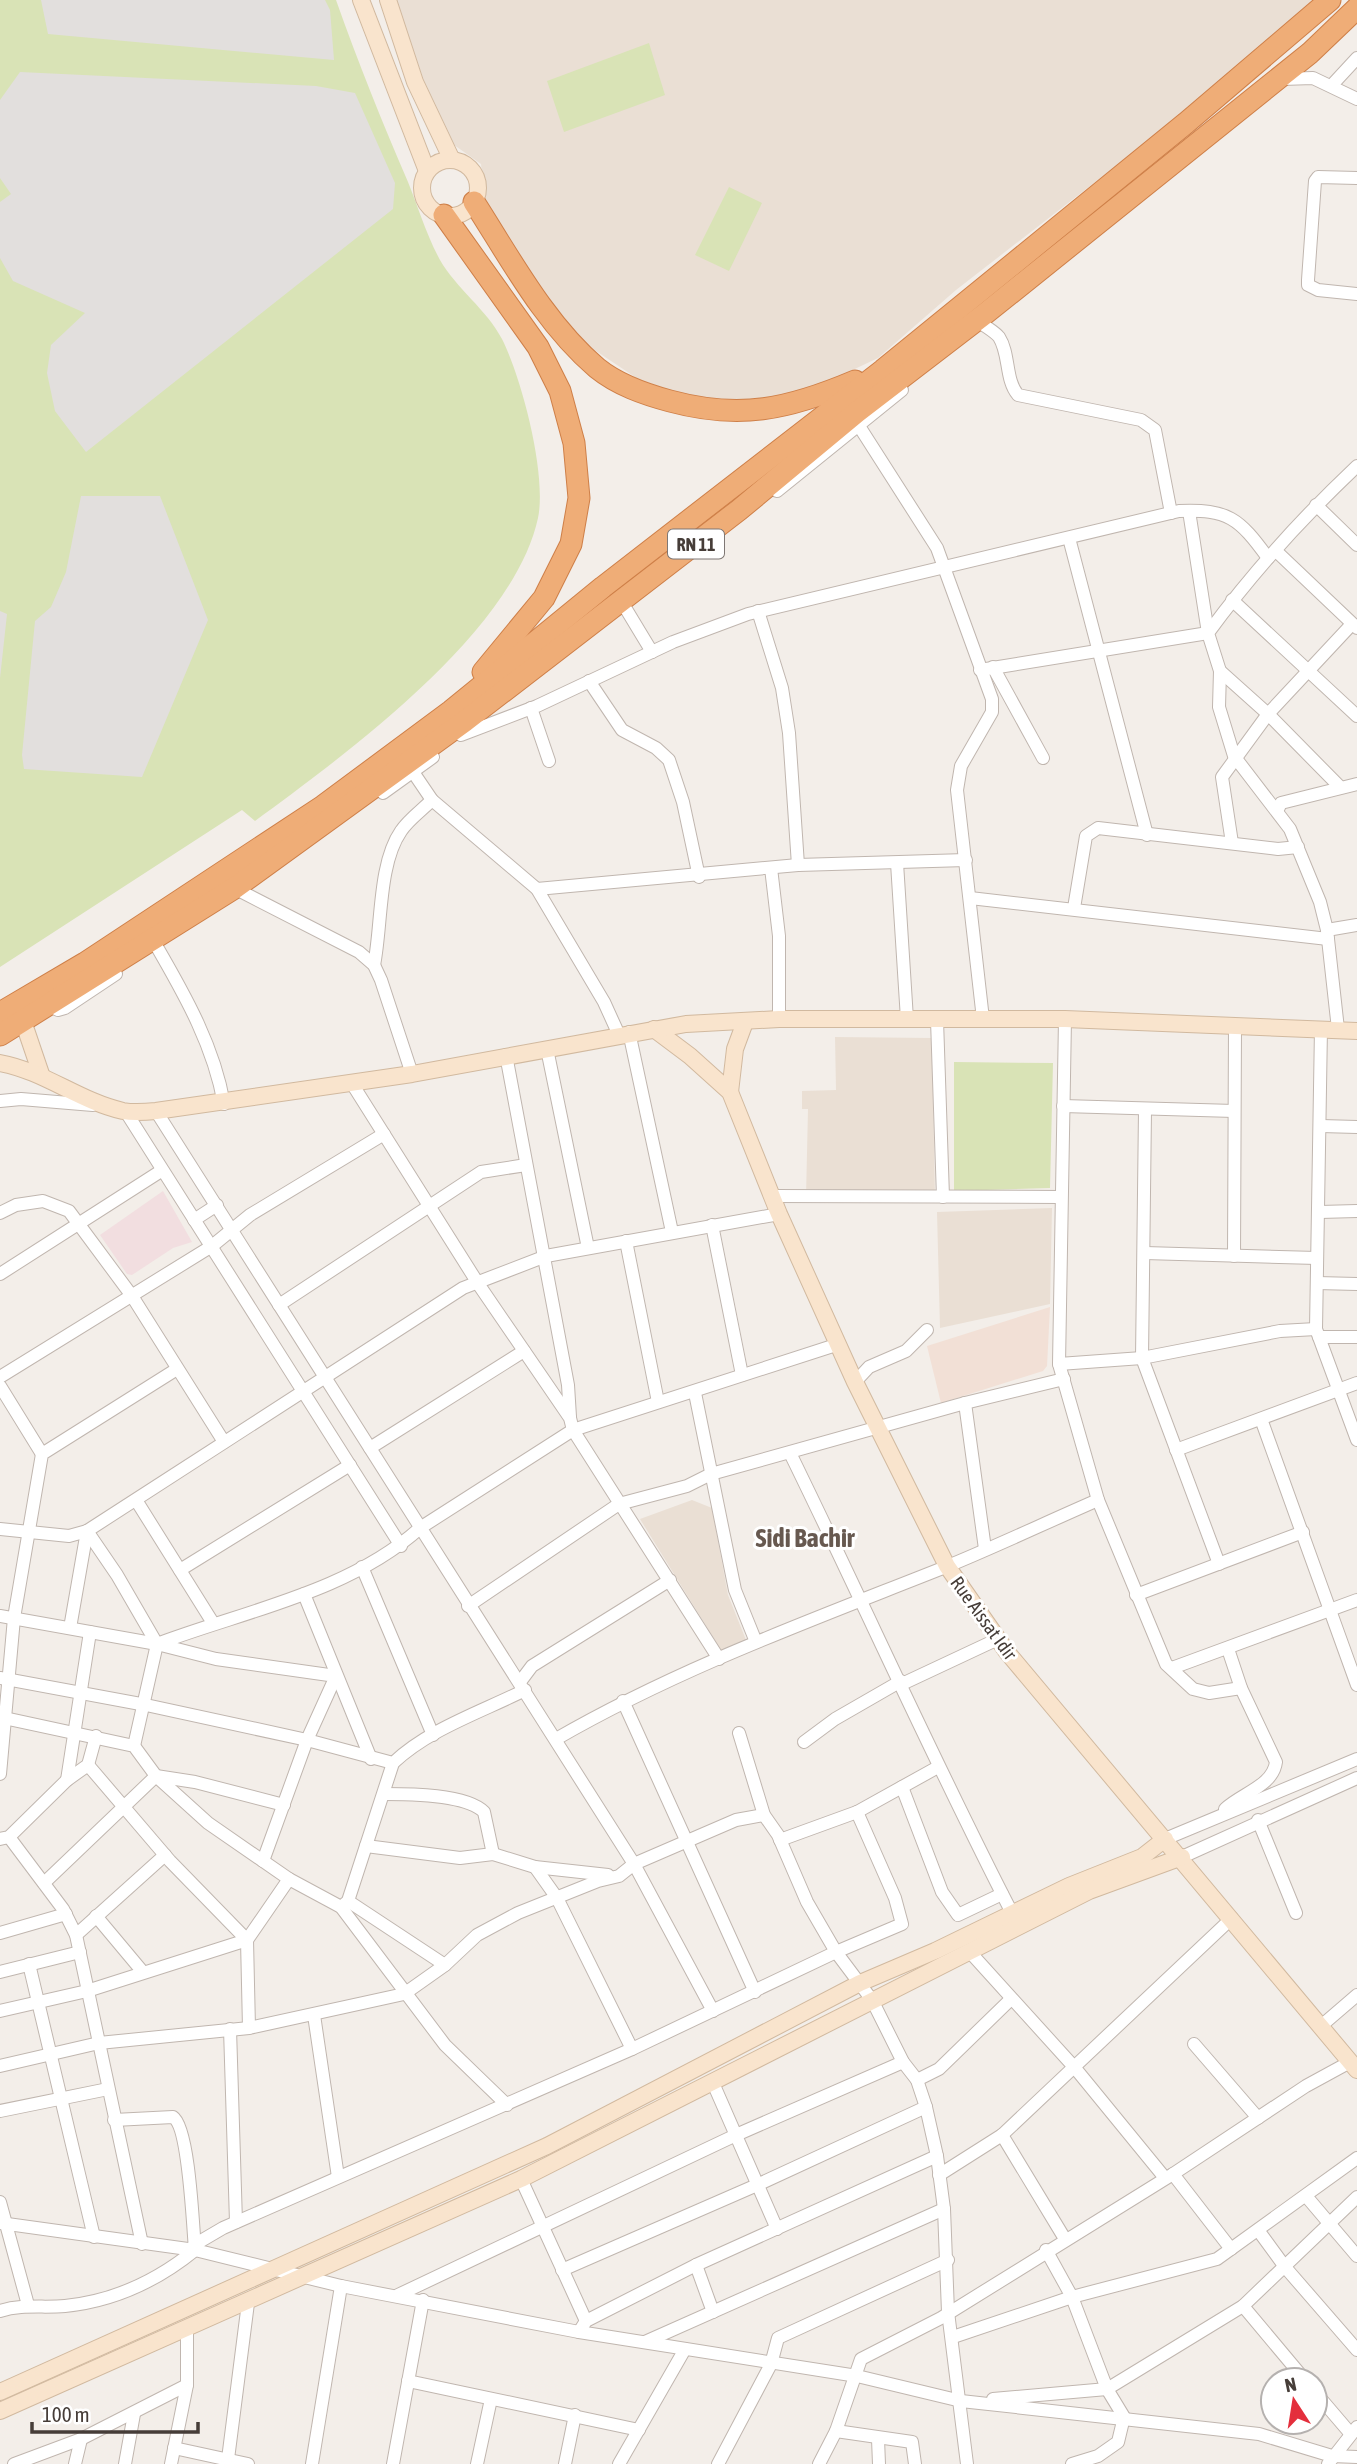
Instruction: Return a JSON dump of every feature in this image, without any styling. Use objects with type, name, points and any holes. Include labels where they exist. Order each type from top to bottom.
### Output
[{"type":"highway","name":"RN 11","points":[[0,1013],[85,963],[278,835],[451,711],[603,587],[883,370],[1196,115],[1330,0]]},
{"type":"highway","name":"RN 11","points":[[0,1035],[236,887],[465,721],[624,600],[857,412],[984,318],[1310,53],[1357,8]]},
{"type":"highway","points":[[474,202],[536,297],[567,336],[597,368],[624,385],[705,410],[757,412],[810,401],[883,370]]},
{"type":"highway","points":[[444,215],[515,313],[553,377],[572,433],[579,498],[571,544],[544,598],[451,711]]},
{"type":"street","points":[[361,0],[427,171]]},
{"type":"street","points":[[388,0],[415,82],[452,160]]},
{"type":"street","points":[[1310,53],[1327,83]]},
{"type":"street","points":[[1327,83],[1357,58]]},
{"type":"street","points":[[1275,80],[1304,77],[1327,83],[1357,99]]},
{"type":"street","points":[[452,160],[465,164],[474,174],[478,188],[474,202],[464,212],[444,215],[431,209],[423,198],[422,184],[427,171],[438,162],[452,160]]},
{"type":"street","points":[[1357,178],[1318,177],[1315,181],[1308,285],[1318,290],[1357,294]]},
{"type":"street","points":[[47,1004],[54,1009],[65,1008],[242,892],[413,772],[859,426],[984,318],[998,336],[1007,360],[1012,388],[1018,395],[1132,417],[1155,430],[1171,513]]},
{"type":"street","points":[[859,426],[928,532],[945,566],[993,706],[961,766],[958,779],[983,1019]]},
{"type":"street","points":[[979,670],[1208,633],[1232,600],[1316,505],[1357,466]]},
{"type":"street","points":[[1316,505],[1357,545]]},
{"type":"street","points":[[461,735],[531,708],[652,652],[758,611],[1171,513],[1210,509],[1228,514],[1355,626],[1268,713],[1234,756],[1222,777],[1232,843]]},
{"type":"street","points":[[1189,511],[1208,633],[1220,671],[1219,707],[1234,756],[1277,811],[1298,847],[1320,902],[1328,934],[1330,1029],[1321,1126],[1318,1333],[1357,1440]]},
{"type":"street","points":[[1069,538],[1147,835]]},
{"type":"street","points":[[1232,600],[1357,716]]},
{"type":"street","points":[[625,609],[652,652]]},
{"type":"street","points":[[758,611],[782,688],[789,733],[798,865]]},
{"type":"street","points":[[993,667],[1043,758]]},
{"type":"street","points":[[1220,671],[1268,713],[1340,787]]},
{"type":"street","points":[[589,681],[622,730],[656,748],[669,760],[683,802],[699,877]]},
{"type":"street","points":[[531,708],[549,761]]},
{"type":"street","points":[[413,772],[432,800],[537,889],[624,1034],[672,1232]]},
{"type":"street","points":[[1277,811],[1281,803],[1357,784]]},
{"type":"street","points":[[412,1074],[374,965],[385,874],[393,850],[401,831],[432,800]]},
{"type":"street","points":[[1074,908],[1086,836],[1098,828],[1278,849],[1298,847]]},
{"type":"street","points":[[537,889],[699,877],[798,865],[966,860]]},
{"type":"street","points":[[897,863],[906,1019]]},
{"type":"street","points":[[771,868],[779,936],[779,1019]]},
{"type":"street","points":[[242,892],[359,952],[374,965]]},
{"type":"street","points":[[970,898],[1328,934],[1357,925]]},
{"type":"street","points":[[157,947],[186,998],[205,1039],[220,1077],[225,1104]]},
{"type":"street","points":[[0,1063],[41,1074],[126,1112],[225,1104],[412,1074],[686,1024],[779,1019],[1065,1019],[1357,1031]]},
{"type":"street","points":[[1065,1019],[1059,1364],[1098,1500],[1166,1664],[1194,1689],[1209,1693],[1241,1688]]},
{"type":"street","points":[[937,1020],[943,1197]]},
{"type":"street","points":[[23,1021],[41,1074],[33,1100]]},
{"type":"street","points":[[730,1092],[735,1049],[745,1022]]},
{"type":"street","points":[[1234,1256],[1235,1026]]},
{"type":"street","points":[[654,1030],[690,1056],[730,1092]]},
{"type":"street","points":[[548,1049],[588,1248]]},
{"type":"street","points":[[506,1055],[542,1258],[568,1385],[572,1424]]},
{"type":"street","points":[[351,1082],[477,1283],[572,1424],[619,1504],[719,1659]]},
{"type":"street","name":"Rue Aissat Idir","points":[[730,1092],[779,1214],[855,1382],[881,1429],[947,1566],[998,1639],[1182,1857],[1353,2066]]},
{"type":"street","points":[[0,1101],[33,1100],[108,1106]]},
{"type":"street","points":[[1063,1106],[1234,1111]]},
{"type":"street","points":[[1145,1110],[1142,1358],[1219,1564]]},
{"type":"street","points":[[156,1111],[634,1864],[713,2011]]},
{"type":"street","points":[[126,1112],[401,1546]]},
{"type":"street","points":[[1321,1126],[1357,1127]]},
{"type":"street","points":[[0,1377],[212,1246],[232,1229],[384,1134]]},
{"type":"street","points":[[279,1305],[481,1172],[526,1165]]},
{"type":"street","points":[[0,1274],[161,1171]]},
{"type":"street","points":[[773,1196],[1060,1196]]},
{"type":"street","points":[[2,1210],[43,1201],[69,1211],[132,1296],[224,1442]]},
{"type":"street","points":[[194,1220],[217,1205]]},
{"type":"street","points":[[1320,1212],[1357,1211]]},
{"type":"street","points":[[0,1529],[69,1536],[86,1531],[224,1442],[306,1395],[463,1288],[542,1258],[779,1214]]},
{"type":"street","points":[[712,1226],[742,1375]]},
{"type":"street","points":[[626,1241],[658,1402]]},
{"type":"street","points":[[1145,1253],[1317,1258]]},
{"type":"street","points":[[1317,1283],[1357,1284]]},
{"type":"street","points":[[855,1382],[869,1367],[906,1351],[927,1330]]},
{"type":"street","points":[[1059,1364],[1142,1358],[1280,1331],[1357,1337]]},
{"type":"street","points":[[157,1644],[304,1594],[362,1567],[401,1546],[420,1528],[572,1424],[695,1393],[839,1343]]},
{"type":"street","points":[[370,1448],[524,1351]]},
{"type":"street","points":[[42,1454],[177,1369]]},
{"type":"street","points":[[468,1606],[619,1504],[687,1486],[711,1474],[881,1429],[965,1403],[1064,1379]]},
{"type":"street","points":[[1176,1450],[1357,1383]]},
{"type":"street","points":[[0,1386],[42,1454],[30,1532],[7,1617],[0,1774]]},
{"type":"street","points":[[695,1393],[735,1590],[756,1642]]},
{"type":"street","points":[[965,1403],[985,1549]]},
{"type":"street","points":[[1261,1419],[1357,1685]]},
{"type":"street","points":[[790,1453],[902,1682],[938,1767],[1012,1913]]},
{"type":"street","points":[[180,1570],[350,1465]]},
{"type":"street","points":[[136,1500],[214,1623]]},
{"type":"street","points":[[556,1738],[689,1670],[947,1566],[1098,1500]]},
{"type":"street","points":[[70,1628],[86,1531]]},
{"type":"street","points":[[86,1531],[117,1575],[157,1644],[146,1705],[134,1746]]},
{"type":"street","points":[[1136,1595],[1303,1532]]},
{"type":"street","points":[[362,1567],[433,1735]]},
{"type":"street","points":[[345,1904],[393,1763],[409,1748],[523,1686],[532,1667],[670,1580]]},
{"type":"street","points":[[304,1594],[371,1759]]},
{"type":"street","points":[[1172,1668],[1357,1600]]},
{"type":"street","points":[[7,1617],[157,1644],[216,1659],[336,1676]]},
{"type":"street","points":[[67,1780],[90,1632]]},
{"type":"street","points":[[804,1742],[835,1718],[902,1682],[998,1639]]},
{"type":"street","points":[[1218,1816],[1275,1773],[1276,1762],[1241,1688],[1228,1649]]},
{"type":"street","points":[[263,1861],[307,1740],[336,1676]]},
{"type":"street","points":[[4,1679],[146,1705],[307,1740],[393,1763]]},
{"type":"street","points":[[624,1701],[685,1842],[755,1992]]},
{"type":"street","points":[[3,1718],[134,1746],[156,1776],[208,1823],[289,1880],[345,1904],[444,1965]]},
{"type":"street","points":[[739,1733],[764,1815],[780,1840],[807,1902],[836,1952],[872,2000],[903,2062],[916,2080],[926,2107],[937,2156],[944,2209],[948,2312],[967,2464]]},
{"type":"street","points":[[96,1736],[88,1765],[67,1780],[4,1838],[44,1883],[66,1914],[76,1935],[142,2244]]},
{"type":"street","points":[[0,2392],[547,2146],[860,1983],[1069,1886],[1142,1857],[1165,1839],[1357,1759]]},
{"type":"street","points":[[88,1765],[165,1855],[247,1940],[249,2028]]},
{"type":"street","points":[[780,1840],[857,1812],[938,1767]]},
{"type":"street","points":[[156,1776],[195,1782],[284,1805]]},
{"type":"street","points":[[44,1883],[156,1776]]},
{"type":"street","points":[[0,2411],[187,2327],[248,2303],[300,2275],[521,2179],[1089,1891],[1182,1857],[1258,1820],[1357,1778]]},
{"type":"street","points":[[902,1787],[942,1892],[958,1915],[1002,1894]]},
{"type":"street","points":[[384,1794],[466,1802],[479,1807],[484,1812],[493,1854]]},
{"type":"street","points":[[0,2311],[28,2305],[63,2306],[129,2290],[163,2275],[210,2234],[632,2049],[903,1923],[857,1812]]},
{"type":"street","points":[[0,2066],[99,2043],[249,2028],[404,1994],[444,1965],[477,1935],[557,1898],[619,1876],[634,1864],[736,1820],[764,1815]]},
{"type":"street","points":[[1258,1820],[1296,1913]]},
{"type":"street","points":[[366,1846],[460,1858],[493,1854],[535,1867],[619,1876]]},
{"type":"street","points":[[76,1935],[165,1855]]},
{"type":"street","points":[[535,1867],[557,1898],[632,2049]]},
{"type":"street","points":[[0,2011],[88,1991],[247,1940],[289,1880]]},
{"type":"street","points":[[345,1904],[404,1994],[445,2045],[506,2105]]},
{"type":"street","points":[[0,1933],[66,1914]]},
{"type":"street","points":[[96,1916],[142,1972]]},
{"type":"street","points":[[939,2175],[1002,2135],[1075,2068],[1164,1979],[1232,1918]]},
{"type":"street","points":[[969,1951],[1075,2068],[1231,2249]]},
{"type":"street","points":[[0,1972],[80,1952]]},
{"type":"street","points":[[29,1964],[94,2237]]},
{"type":"street","points":[[1321,2026],[1357,1995]]},
{"type":"street","points":[[916,2080],[939,2069],[1011,1999]]},
{"type":"street","points":[[314,2015],[338,2177]]},
{"type":"street","points":[[230,2029],[236,2222]]},
{"type":"street","points":[[1195,2044],[1258,2118]]},
{"type":"street","points":[[397,2295],[736,2135],[903,2062]]},
{"type":"street","points":[[819,2464],[836,2431],[861,2359],[948,2312],[1258,2118],[1353,2066]]},
{"type":"street","points":[[713,2082],[777,2229]]},
{"type":"street","points":[[0,2110],[108,2089]]},
{"type":"street","points":[[562,2270],[757,2185],[926,2107]]},
{"type":"street","points":[[114,2120],[173,2116],[177,2119],[188,2173],[194,2248]]},
{"type":"street","points":[[1002,2135],[1065,2239]]},
{"type":"street","points":[[582,2326],[696,2265],[937,2156]]},
{"type":"street","points":[[953,2337],[1072,2297],[1217,2259],[1356,2161]]},
{"type":"street","points":[[521,2179],[562,2270],[582,2326]]},
{"type":"street","points":[[1306,2196],[1357,2256]]},
{"type":"street","points":[[961,2401],[1107,2389],[1243,2306],[1286,2267],[1328,2221],[1357,2197]]},
{"type":"street","points":[[0,2202],[3,2224],[28,2305]]},
{"type":"street","points":[[645,2342],[944,2209]]},
{"type":"street","points":[[3,2224],[142,2244],[194,2248],[273,2271],[341,2286],[582,2326],[685,2349],[857,2376],[961,2401],[1259,2434],[1330,2460],[1357,2457]]},
{"type":"street","points":[[1258,2230],[1357,2350]]},
{"type":"street","points":[[1046,2250],[1072,2297],[1107,2389],[1124,2417],[1118,2442],[1098,2456],[1072,2464]]},
{"type":"street","points":[[718,2464],[771,2364],[778,2338],[948,2260]]},
{"type":"street","points":[[696,2265],[713,2312]]},
{"type":"street","points":[[312,2464],[341,2286]]},
{"type":"street","points":[[393,2464],[423,2300]]},
{"type":"street","points":[[228,2459],[248,2303]]},
{"type":"street","points":[[1243,2306],[1293,2366]]},
{"type":"street","points":[[171,2464],[187,2385],[187,2327]]},
{"type":"street","points":[[619,2464],[685,2349]]},
{"type":"street","points":[[408,2381],[639,2430]]},
{"type":"street","points":[[14,2464],[81,2439],[187,2385]]},
{"type":"street","points":[[477,2464],[491,2399]]},
{"type":"street","points":[[1329,2406],[1353,2430],[1330,2460]]},
{"type":"street","points":[[125,2464],[134,2414]]},
{"type":"street","points":[[565,2464],[575,2416]]},
{"type":"street","points":[[836,2431],[912,2442],[915,2464]]},
{"type":"street","points":[[75,2464],[81,2439]]},
{"type":"street","points":[[878,2439],[879,2464]]},
{"type":"street","points":[[174,2448],[247,2464]]},
{"type":"shaded area","points":[[41,0],[325,0],[330,10],[334,60],[48,34]]},
{"type":"shaded area","points":[[387,0],[1313,0],[1282,31],[1193,106],[956,290],[878,358],[808,391],[743,403],[695,399],[638,379],[590,347],[523,277],[487,221],[481,164],[440,135]]},
{"type":"shaded area","points":[[20,72],[316,86],[355,93],[395,183],[393,209],[86,452],[55,411],[47,373],[51,345],[85,313],[13,281],[0,258],[0,202],[11,194],[0,178],[0,100]]},
{"type":"shaded area","points":[[81,496],[160,496],[208,620],[142,777],[24,769],[22,755],[35,621],[51,607],[66,572]]},
{"type":"shaded area","points":[[0,611],[7,614],[0,678]]},
{"type":"shaded area","points":[[835,1037],[932,1038],[935,1197],[806,1197],[808,1109],[802,1109],[802,1091],[836,1090]]},
{"type":"shaded area","points":[[163,1191],[192,1242],[173,1248],[132,1275],[127,1274],[100,1235]]},
{"type":"shaded area","points":[[1052,1208],[1050,1304],[940,1328],[937,1212]]},
{"type":"shaded area","points":[[1050,1307],[1047,1366],[1043,1371],[941,1403],[927,1346]]},
{"type":"shaded area","points":[[692,1500],[712,1508],[728,1595],[746,1640],[729,1655],[721,1650],[640,1519]]},
{"type":"green space","points":[[0,0],[336,0],[370,92],[435,251],[454,280],[496,328],[510,356],[531,427],[540,500],[538,518],[522,561],[496,604],[461,647],[421,688],[378,726],[255,821],[242,810],[0,967]]},
{"type":"green space","points":[[649,43],[665,95],[564,132],[547,81]]},
{"type":"green space","points":[[729,187],[762,203],[729,271],[695,255]]},
{"type":"green space","points":[[954,1062],[1053,1063],[1050,1188],[954,1191]]},
{"type":"district","name":"Sidi Bachir","points":[[805,1538]]}]
